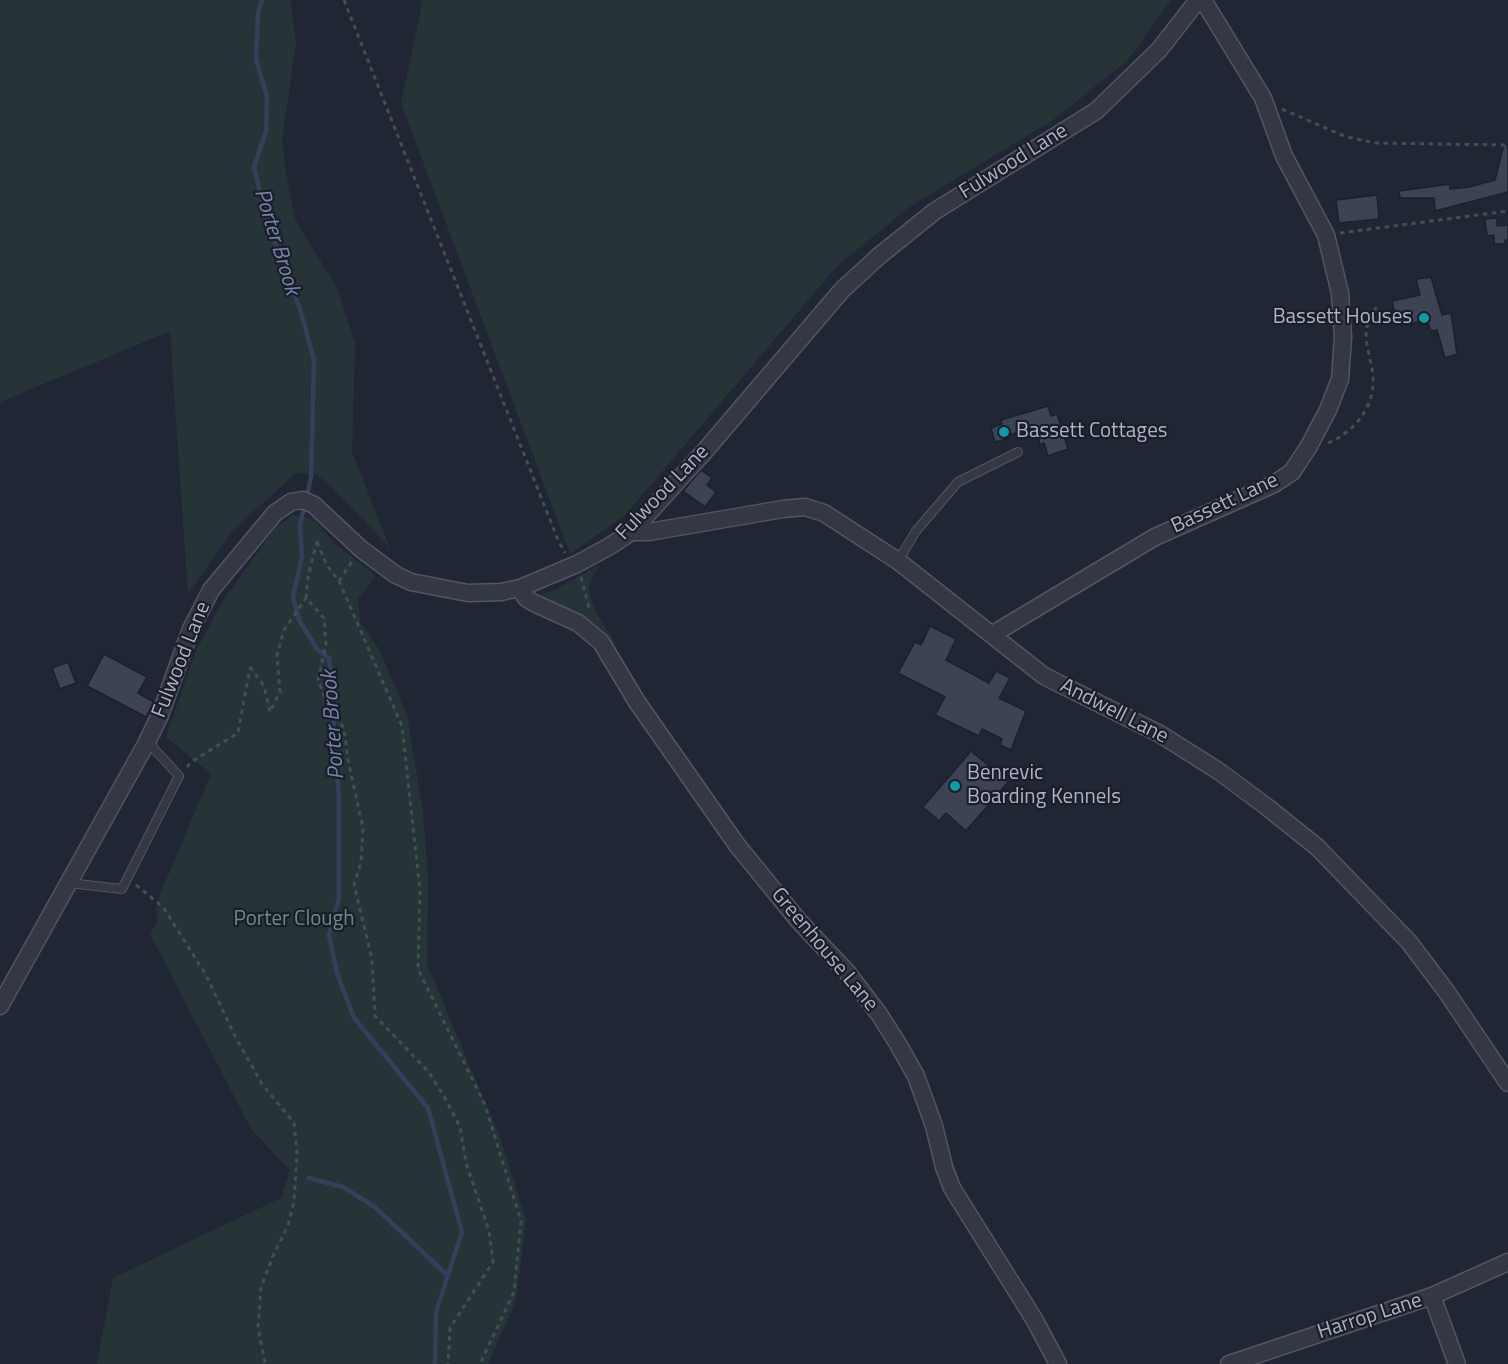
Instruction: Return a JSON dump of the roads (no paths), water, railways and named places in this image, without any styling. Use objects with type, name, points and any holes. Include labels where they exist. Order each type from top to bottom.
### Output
[{"type":"street","name":"Fulwood Lane","points":[[0,1006],[147,741],[160,715],[191,629],[211,590],[275,513],[291,502],[303,500],[314,504],[361,549],[396,575],[411,582],[468,593],[501,592],[520,588],[577,564],[631,532],[704,452],[842,290],[879,256],[935,211],[1096,111],[1159,50],[1198,0]]},
{"type":"street","name":"Bassett Lane","points":[[993,634],[1155,537],[1274,484],[1292,471],[1309,446],[1328,410],[1340,379],[1343,337],[1340,293],[1326,235],[1284,156],[1265,105],[1203,0]]},
{"type":"street","name":"Andwell Lane","points":[[631,532],[649,532],[783,509],[805,507],[824,513],[898,561],[1044,676],[1160,734],[1220,772],[1317,847],[1409,942],[1453,1000],[1508,1083]]},
{"type":"street","name":"Greenhouse Lane","points":[[520,588],[526,598],[578,623],[601,642],[637,702],[736,845],[798,920],[847,972],[879,1014],[916,1076],[934,1126],[944,1167],[952,1188],[1034,1319],[1058,1364]]},
{"type":"street","name":"Harrop Lane","points":[[1229,1364],[1432,1296],[1508,1262]]},
{"type":"street","points":[[1432,1296],[1457,1364]]},
{"type":"lane","points":[[898,561],[916,531],[958,482],[1018,452]]},
{"type":"lane","points":[[68,883],[122,889],[179,776],[147,741]]},
{"type":"waterway","name":"Porter Brook","points":[[262,0],[258,13],[256,59],[267,97],[266,131],[254,167],[268,224],[300,309],[314,360],[311,477],[307,496]]},
{"type":"waterway","name":"Porter Brook","points":[[305,505],[300,524],[302,557],[293,597],[299,620],[317,649],[329,658],[336,707],[333,728],[339,795],[339,898],[329,935],[337,973],[354,1018],[428,1108],[462,1232],[436,1312],[435,1364]]},
{"type":"waterway","points":[[309,1178],[343,1187],[375,1207],[448,1276]]},
{"type":"place","name":"Bassett Houses","points":[[1424,318]]},
{"type":"place","name":"Bassett Cottages","points":[[1004,432]]},
{"type":"place","name":"Benrevic Boarding Kennels","points":[[955,786]]},
{"type":"park label","name":"Porter Clough","points":[[294,920]]}]
